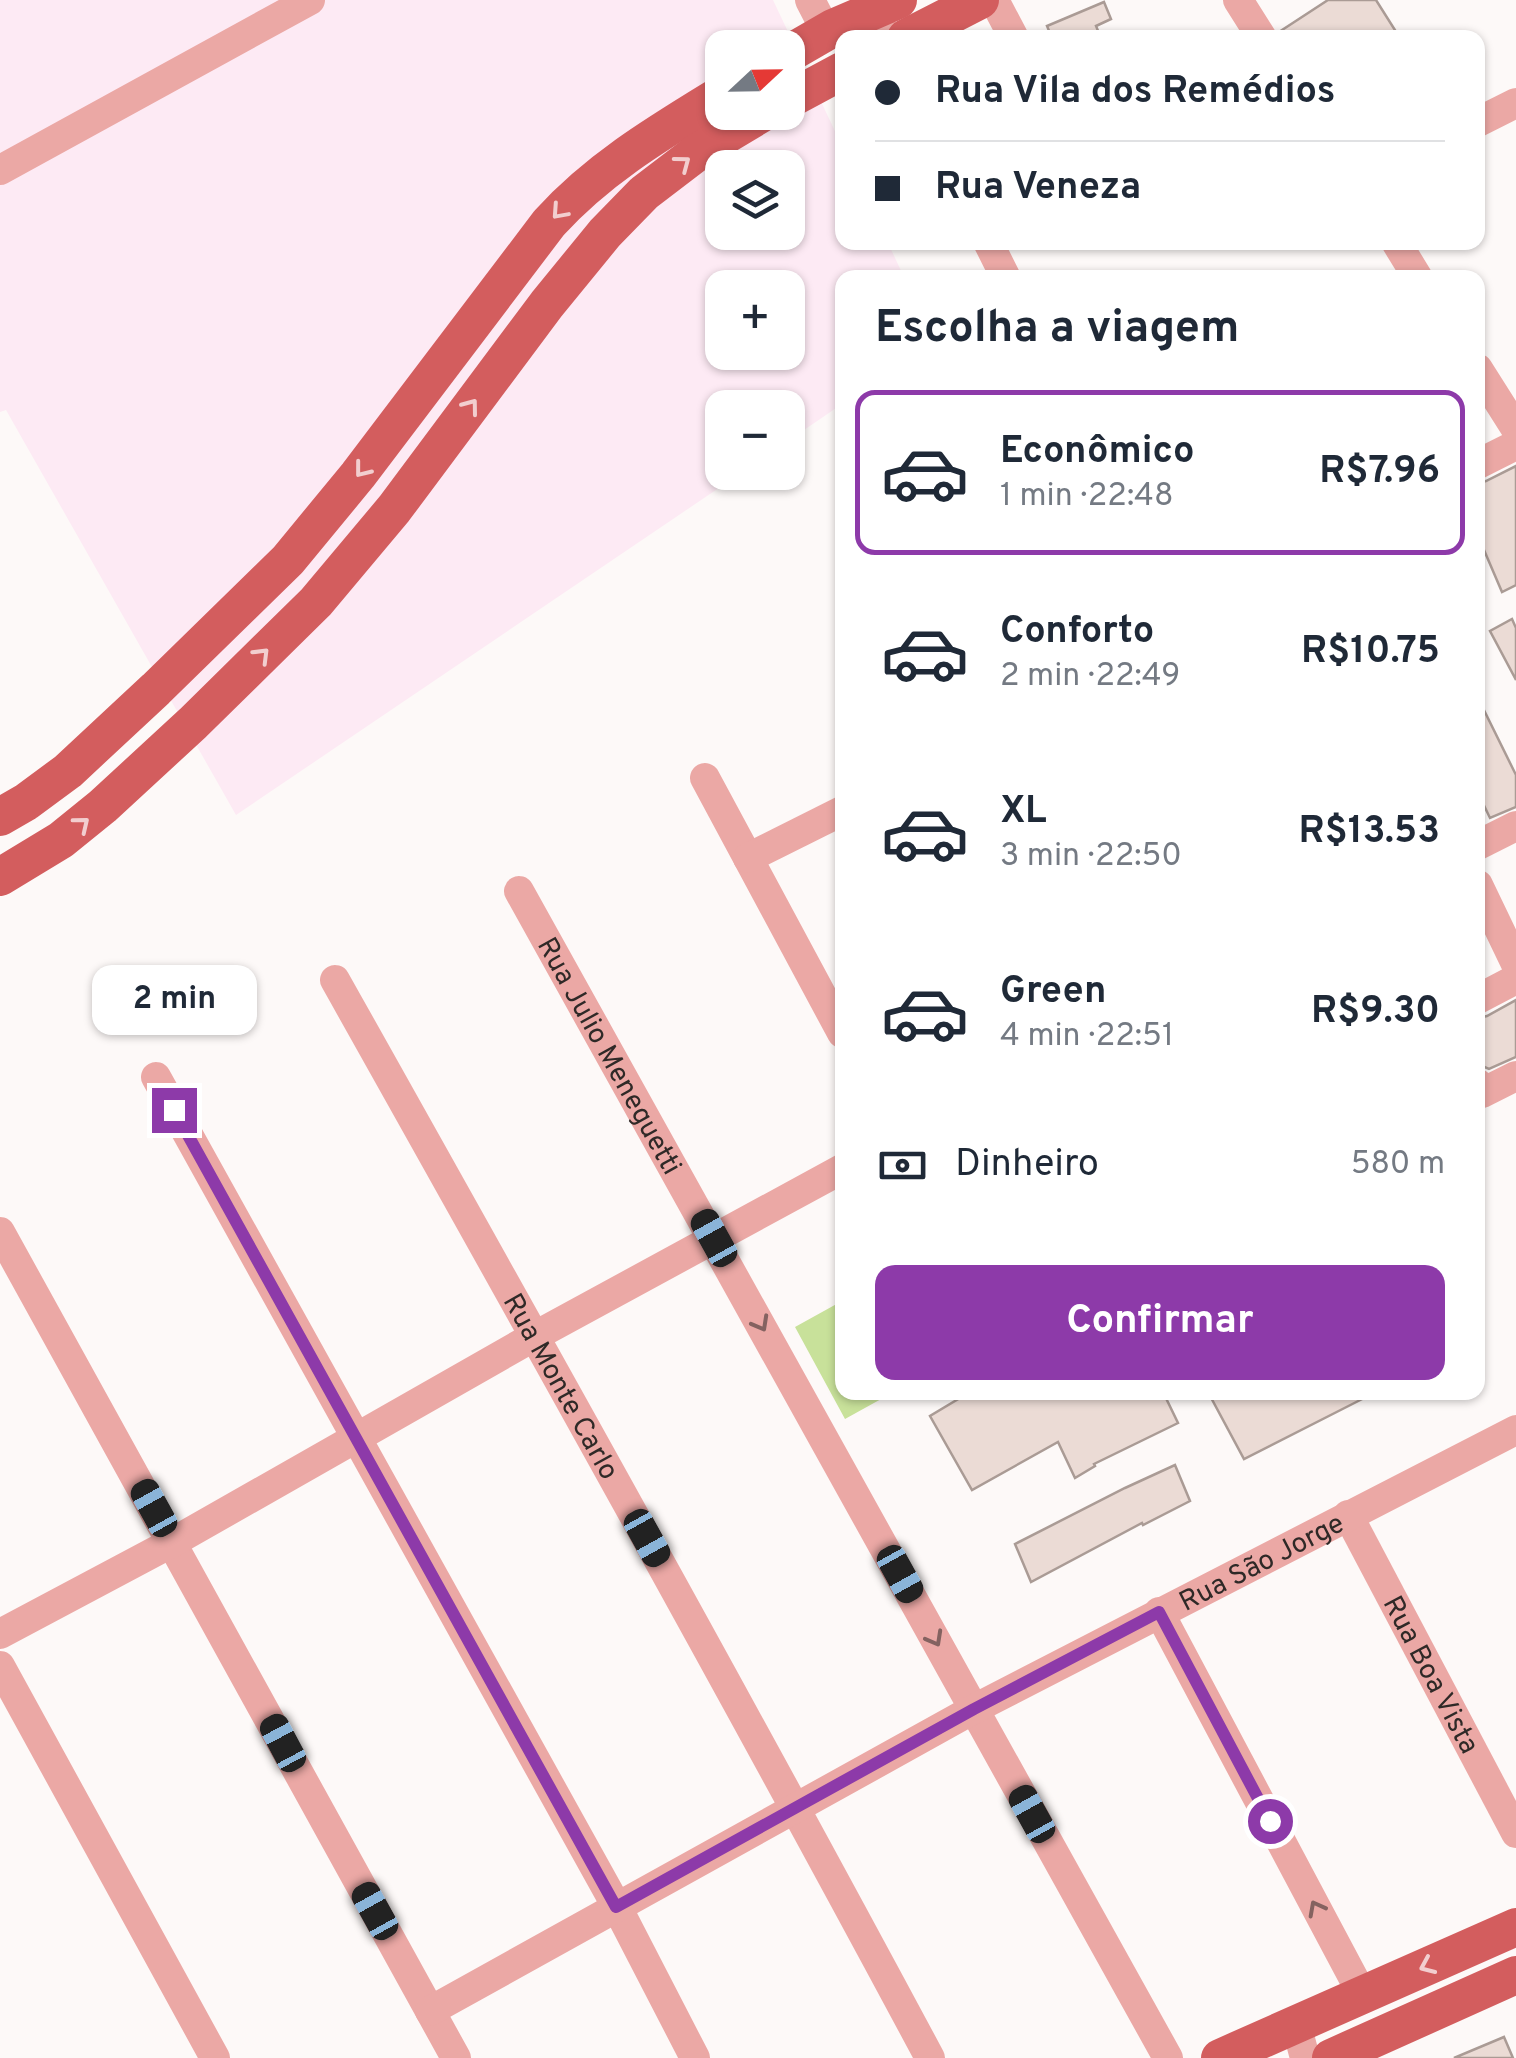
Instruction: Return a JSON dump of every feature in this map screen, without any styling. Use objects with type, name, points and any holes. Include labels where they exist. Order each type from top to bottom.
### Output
[{"type":"main road","points":[[922,30],[980,0]]},
{"type":"main road","points":[[0,817],[68,772],[288,560],[358,476],[575,195],[662,130],[705,104]]},
{"type":"main road","points":[[0,877],[61,840],[103,806],[193,724],[316,602],[394,509],[605,233],[644,193],[734,130]]},
{"type":"main road","points":[[156,690],[193,724]]},
{"type":"main road","points":[[1329,2036],[1516,1927]]},
{"type":"main road","points":[[1220,2058],[1329,2036],[1516,1975]]},
{"type":"street","points":[[0,170],[310,0]]},
{"type":"street","points":[[994,0],[1010,30]]},
{"type":"street","points":[[1238,0],[1257,30]]},
{"type":"street","points":[[1485,118],[1516,103]]},
{"type":"street","points":[[1485,380],[1516,429]]},
{"type":"street","points":[[1485,460],[1516,445]]},
{"type":"street","points":[[705,778],[835,1020]]},
{"type":"street","points":[[748,858],[835,814]]},
{"type":"street","points":[[1485,842],[1516,826]]},
{"type":"street","name":"Rua Julio Meneguetti","points":[[518,891],[1168,2058]]},
{"type":"street","points":[[1485,900],[1516,964]]},
{"type":"street","points":[[1485,994],[1516,979]]},
{"type":"street","name":"Rua Monte Carlo","points":[[335,980],[795,1807],[930,2058]]},
{"type":"street","points":[[1485,1092],[1516,1076]]},
{"type":"street","points":[[156,1077],[616,1907],[695,2058]]},
{"type":"street","points":[[0,1634],[835,1174]]},
{"type":"street","points":[[0,1232],[456,2058]]},
{"type":"street","name":"Rua São Jorge","points":[[430,2011],[974,1709],[1516,1430]]},
{"type":"street","name":"Rua Boa Vista","points":[[1348,1515],[1516,1833]]},
{"type":"street","points":[[1159,1612],[1329,2036]]},
{"type":"street","points":[[0,1666],[215,2058]]},
{"type":"shaded area","points":[[0,0],[773,0],[787,30],[705,30],[705,130],[805,130],[805,68],[835,131],[835,250],[891,250],[901,270],[835,270],[835,409],[805,429],[805,390],[705,390],[705,490],[716,490],[236,815],[6,410],[0,412]]},
{"type":"green space","points":[[835,1305],[835,1400],[879,1400],[845,1419],[795,1327]]},
{"type":"building","points":[[1328,0],[1376,0],[1395,30],[1282,30]]},
{"type":"building","points":[[1104,2],[1111,19],[1096,26],[1098,30],[1049,30],[1047,26]]},
{"type":"building","points":[[1516,466],[1516,585],[1502,592],[1485,552],[1486,481]]},
{"type":"building","points":[[1512,619],[1516,628],[1516,680],[1490,631]]},
{"type":"building","points":[[1485,712],[1516,775],[1516,807],[1490,818],[1485,808]]},
{"type":"building","points":[[1516,1000],[1516,1057],[1489,1069],[1485,1067],[1487,1016]]},
{"type":"building","points":[[957,1400],[1167,1400],[1178,1423],[1094,1464],[1075,1478],[1058,1442],[972,1490],[930,1416]]},
{"type":"building","points":[[1212,1400],[1360,1400],[1244,1459]]},
{"type":"building","points":[[1175,1465],[1190,1501],[1031,1582],[1015,1544]]},
{"type":"building","points":[[1504,2037],[1513,2058],[1454,2058]]},
{"type":"route","points":[[174,1110],[616,1907],[974,1709],[1159,1612],[1270,1821]]}]
